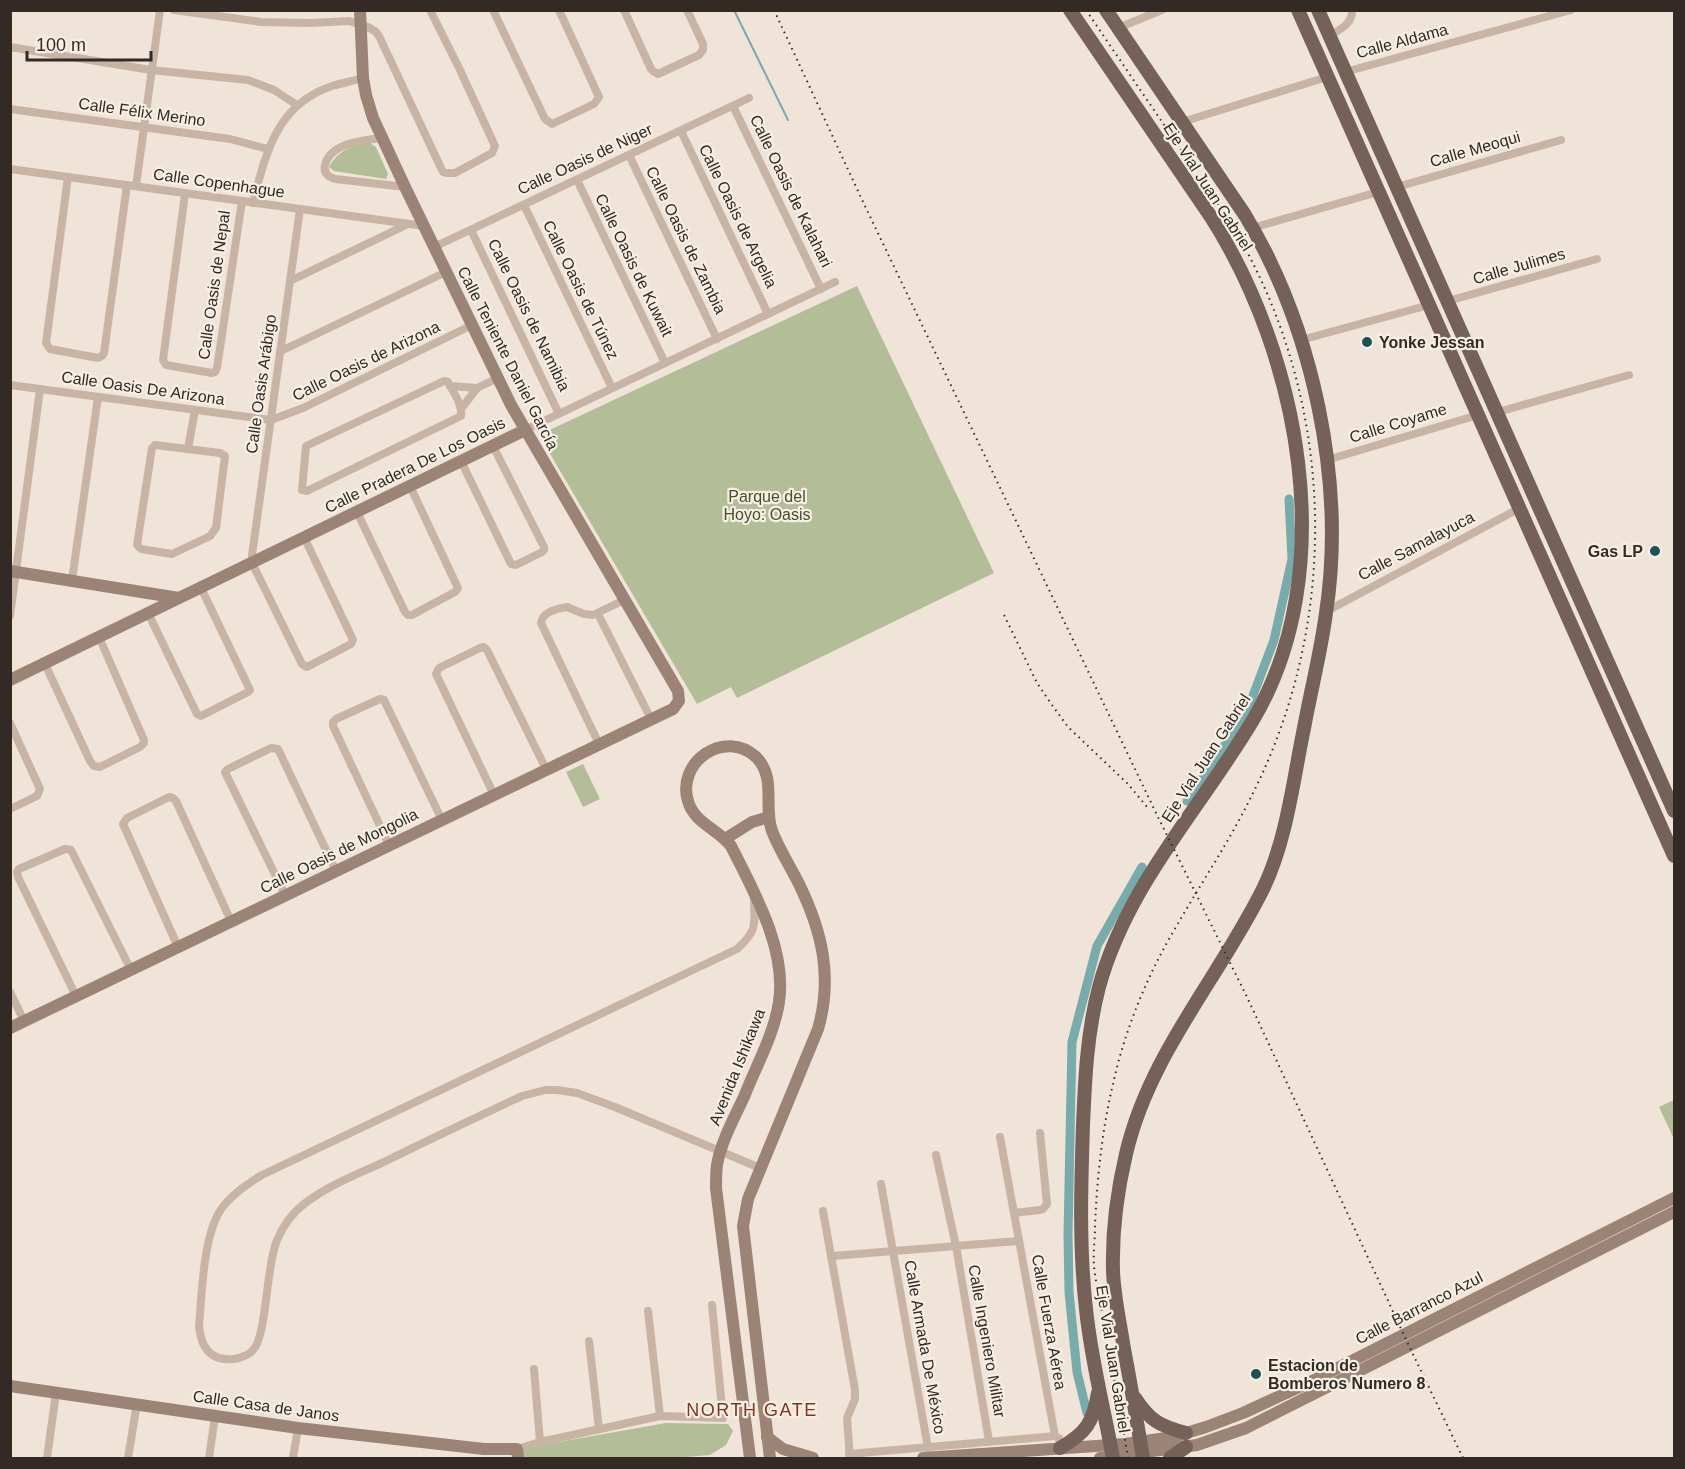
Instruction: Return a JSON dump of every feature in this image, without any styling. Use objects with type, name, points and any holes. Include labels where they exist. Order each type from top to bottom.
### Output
[{"type":"main road","name":"Eje Vial Juan Gabriel","points":[[1070,10],[1226,241],[1262,317],[1273,348],[1287,403],[1300,490],[1302,544],[1298,582],[1286,640],[1272,680],[1255,715],[1134,900],[1112,949],[1096,998],[1087,1049],[1081,1173],[1082,1256],[1088,1328],[1109,1455]]},
{"type":"main road","name":"Eje Vial Juan Gabriel","points":[[1106,10],[1252,228],[1280,284],[1301,340],[1315,388],[1327,460],[1331,532],[1327,611],[1279,848],[1263,889],[1150,1083],[1134,1122],[1121,1176],[1115,1218],[1113,1276],[1142,1451]]},
{"type":"main road","points":[[1298,10],[1674,856]]},
{"type":"main road","points":[[1318,10],[1674,811]]},
{"type":"main road","points":[[1558,592],[1574,585]]},
{"type":"main road","points":[[1058,1442],[1077,1437],[1090,1423],[1094,1414],[1099,1385]]},
{"type":"main road","points":[[1132,1394],[1143,1411],[1155,1422],[1169,1428],[1186,1440],[1170,1458]]},
{"type":"street","points":[[68,177],[46,343],[50,349],[98,358],[104,353],[131,185],[143,128],[160,10]]},
{"type":"street","points":[[174,10],[261,22],[349,21],[372,28],[379,36],[443,172],[455,173],[492,153],[495,146],[430,10]]},
{"type":"street","name":"Calle Teniente Daniel García","points":[[360,10],[363,78],[369,106],[382,138],[525,430],[678,692],[679,701]]},
{"type":"street","points":[[493,10],[545,119],[552,124],[594,104],[599,97],[559,10]]},
{"type":"street","points":[[624,10],[651,69],[658,74],[703,50],[703,44],[687,10]]},
{"type":"street","points":[[1118,28],[1162,10]]},
{"type":"street","points":[[1329,36],[1349,23],[1353,10]]},
{"type":"street","name":"Calle Aldama","points":[[1345,72],[1571,10]]},
{"type":"street","points":[[10,47],[151,70],[248,80],[274,90],[297,105]]},
{"type":"street","points":[[1182,122],[1327,77]]},
{"type":"street","points":[[253,203],[268,149],[278,128],[297,105],[323,89],[363,78]]},
{"type":"street","name":"Calle Oasis de Niger","points":[[434,247],[749,98]]},
{"type":"street","name":"Calle Oasis de Kalahari","points":[[733,106],[821,289]]},
{"type":"street","name":"Calle Félix Merino","points":[[10,109],[230,139],[268,149]]},
{"type":"street","name":"Calle Oasis de Argelia","points":[[681,130],[768,314]]},
{"type":"street","points":[[382,138],[357,140],[337,149],[328,158],[325,172],[335,179],[405,187]]},
{"type":"street","name":"Calle Meoqui","points":[[1397,187],[1561,140]]},
{"type":"street","name":"Calle Oasis de Zambia","points":[[629,155],[717,339]]},
{"type":"street","name":"Calle Copenhague","points":[[11,170],[424,226]]},
{"type":"street","name":"Calle Oasis de Kuwait","points":[[577,180],[665,363]]},
{"type":"street","points":[[1252,228],[1378,192]]},
{"type":"street","name":"Calle Oasis de Nepal","points":[[185,194],[163,360],[164,363],[212,373],[217,369],[242,201]]},
{"type":"street","name":"Calle Oasis de Túnez","points":[[524,205],[612,388]]},
{"type":"street","name":"Calle Oasis Arábigo","points":[[252,563],[252,545],[272,420],[300,209]]},
{"type":"street","points":[[290,281],[408,225]]},
{"type":"street","name":"Calle Oasis de Namibia","points":[[471,230],[559,414]]},
{"type":"street","name":"Calle Julimes","points":[[1448,301],[1597,259]]},
{"type":"street","points":[[281,351],[446,272]]},
{"type":"street","name":"Calle Pradera De Los Oasis","points":[[10,680],[835,282]]},
{"type":"street","points":[[1301,340],[1429,305]]},
{"type":"street","name":"Calle Oasis de Arizona","points":[[272,420],[297,411],[472,325]]},
{"type":"street","points":[[1498,412],[1629,375]]},
{"type":"street","points":[[461,409],[477,388],[498,378]]},
{"type":"street","points":[[444,381],[447,381],[461,409],[463,413],[461,416],[307,491],[302,490],[305,449],[308,445],[444,381]]},
{"type":"street","name":"Calle Oasis De Arizona","points":[[10,385],[272,420]]},
{"type":"street","points":[[450,386],[477,388]]},
{"type":"street","points":[[10,616],[13,571],[40,389]]},
{"type":"street","points":[[72,580],[98,397]]},
{"type":"street","points":[[188,449],[195,410]]},
{"type":"street","name":"Calle Coyame","points":[[1327,460],[1478,415]]},
{"type":"street","points":[[155,445],[188,449],[220,453],[225,456],[216,528],[210,536],[172,554],[141,549],[137,544],[152,448],[155,445]]},
{"type":"street","points":[[461,461],[511,564],[516,565],[542,552],[544,548],[493,446]]},
{"type":"street","points":[[357,512],[406,614],[412,615],[455,592],[458,588],[410,486]]},
{"type":"street","name":"Calle Samalayuca","points":[[1327,611],[1520,508]]},
{"type":"street","points":[[252,563],[302,664],[309,666],[353,643],[353,640],[304,537]]},
{"type":"street","points":[[13,571],[179,598]]},
{"type":"street","points":[[148,613],[197,714],[201,716],[250,690],[201,588]]},
{"type":"street","points":[[599,744],[541,621],[544,615],[564,607],[570,607],[588,615],[598,614],[624,600]]},
{"type":"street","points":[[598,614],[651,719]]},
{"type":"street","points":[[45,664],[90,761],[94,766],[100,767],[140,747],[144,740],[99,638]]},
{"type":"street","points":[[494,795],[436,674],[437,670],[480,648],[486,648],[546,770]]},
{"type":"street","points":[[389,845],[333,726],[336,719],[380,699],[384,700],[442,820]]},
{"type":"street","name":"Calle Oasis de Mongolia","points":[[10,1028],[672,709],[679,701]]},
{"type":"street","points":[[10,723],[40,789],[37,796],[10,809]]},
{"type":"street","name":"Avenida Ishikawa","points":[[750,1458],[716,1188],[717,1164],[773,1027],[781,985],[777,951],[731,846],[696,816],[688,802],[686,793],[689,773],[695,762],[714,748],[726,746],[743,748],[757,758],[769,780],[771,830],[815,919],[826,975],[825,999],[818,1029],[748,1199],[743,1226],[770,1458]]},
{"type":"street","points":[[285,896],[225,772],[228,769],[271,748],[278,749],[336,871]]},
{"type":"street","points":[[178,947],[123,824],[127,818],[168,797],[177,801],[231,921]]},
{"type":"street","points":[[725,839],[752,822],[769,817]]},
{"type":"street","points":[[76,996],[18,877],[19,869],[65,849],[71,850],[131,970]]},
{"type":"street","points":[[754,895],[754,930],[737,949],[262,1175],[233,1195],[214,1222],[209,1237],[199,1326],[202,1342],[211,1354],[225,1360],[244,1356],[254,1350],[261,1336],[275,1243],[291,1215],[305,1203],[343,1180],[522,1096],[557,1089],[577,1093],[760,1168]]},
{"type":"street","points":[[10,992],[24,1021]]},
{"type":"street","points":[[1014,1213],[1040,1210],[1047,1204],[1040,1133]]},
{"type":"street","name":"Calle Fuerza Aérea","points":[[1000,1137],[1058,1442]]},
{"type":"street","name":"Calle Ingeniero Militar","points":[[936,1155],[956,1246],[989,1441]]},
{"type":"street","name":"Calle Armada De México","points":[[881,1184],[894,1251],[925,1453]]},
{"type":"street","name":"Calle Barranco Azul","points":[[925,1453],[1058,1442],[1109,1455],[1142,1451],[1186,1440],[1301,1386],[1674,1198]]},
{"type":"street","points":[[823,1211],[855,1390],[855,1399],[847,1418],[850,1456],[925,1453],[989,1441],[1058,1442]]},
{"type":"street","name":"Calle Barranco Azul","points":[[1186,1440],[1214,1440],[1246,1428],[1674,1212]]},
{"type":"street","points":[[832,1256],[1019,1241]]},
{"type":"street","points":[[517,1454],[540,1442],[660,1416],[722,1419],[724,1416],[712,1305]]},
{"type":"street","points":[[648,1311],[660,1416]]},
{"type":"street","points":[[589,1341],[599,1429]]},
{"type":"street","points":[[534,1369],[540,1442]]},
{"type":"street","name":"Calle Casa de Janos","points":[[10,1386],[298,1428],[517,1454]]},
{"type":"street","points":[[47,1458],[56,1393]]},
{"type":"street","points":[[128,1458],[137,1403]]},
{"type":"street","points":[[209,1458],[215,1416]]},
{"type":"street","points":[[293,1458],[298,1428]]},
{"type":"street","points":[[767,1437],[783,1449],[813,1458]]},
{"type":"street","points":[[739,1458],[750,1458]]},
{"type":"green space","points":[[370,143],[376,147],[388,174],[386,179],[334,171],[329,167],[341,152]]},
{"type":"green space","name":"Parque del Hoyo: Oasis","points":[[857,286],[994,573],[737,698],[731,687],[697,704],[539,435]]},
{"type":"green space","points":[[583,764],[600,799],[583,807],[566,772]]},
{"type":"green space","points":[[1674,1100],[1674,1139],[1659,1107]]},
{"type":"green space","points":[[666,1423],[728,1424],[733,1431],[726,1445],[710,1455],[674,1458],[521,1458],[519,1449]]},
{"type":"waterway","points":[[734,10],[788,120]]},
{"type":"waterway","points":[[1187,801],[1246,714],[1274,640],[1292,559],[1289,499]]},
{"type":"waterway","points":[[1087,1413],[1077,1372],[1069,1292],[1072,1042],[1097,946],[1142,867]]},
{"type":"railway","points":[[774,10],[864,204],[1157,815],[1247,997],[1463,1458]]},
{"type":"railway","points":[[1086,10],[1230,222],[1265,289],[1291,360],[1307,432],[1315,507],[1313,582],[1301,656],[1281,728],[1241,817],[1163,950],[1147,982],[1127,1032],[1109,1101],[1099,1173],[1094,1266],[1128,1458]]},
{"type":"railway","points":[[1004,615],[1037,683],[1068,727],[1128,784],[1147,807]]},
{"type":"place","name":"Yonke Jessan","points":[[1367,342]]},
{"type":"place","name":"Gas LP","points":[[1655,551]]},
{"type":"place","name":"Estacion de Bomberos Numero 8","points":[[1256,1374]]},
{"type":"district","name":"NORTH GATE","points":[[752,1410]]}]
